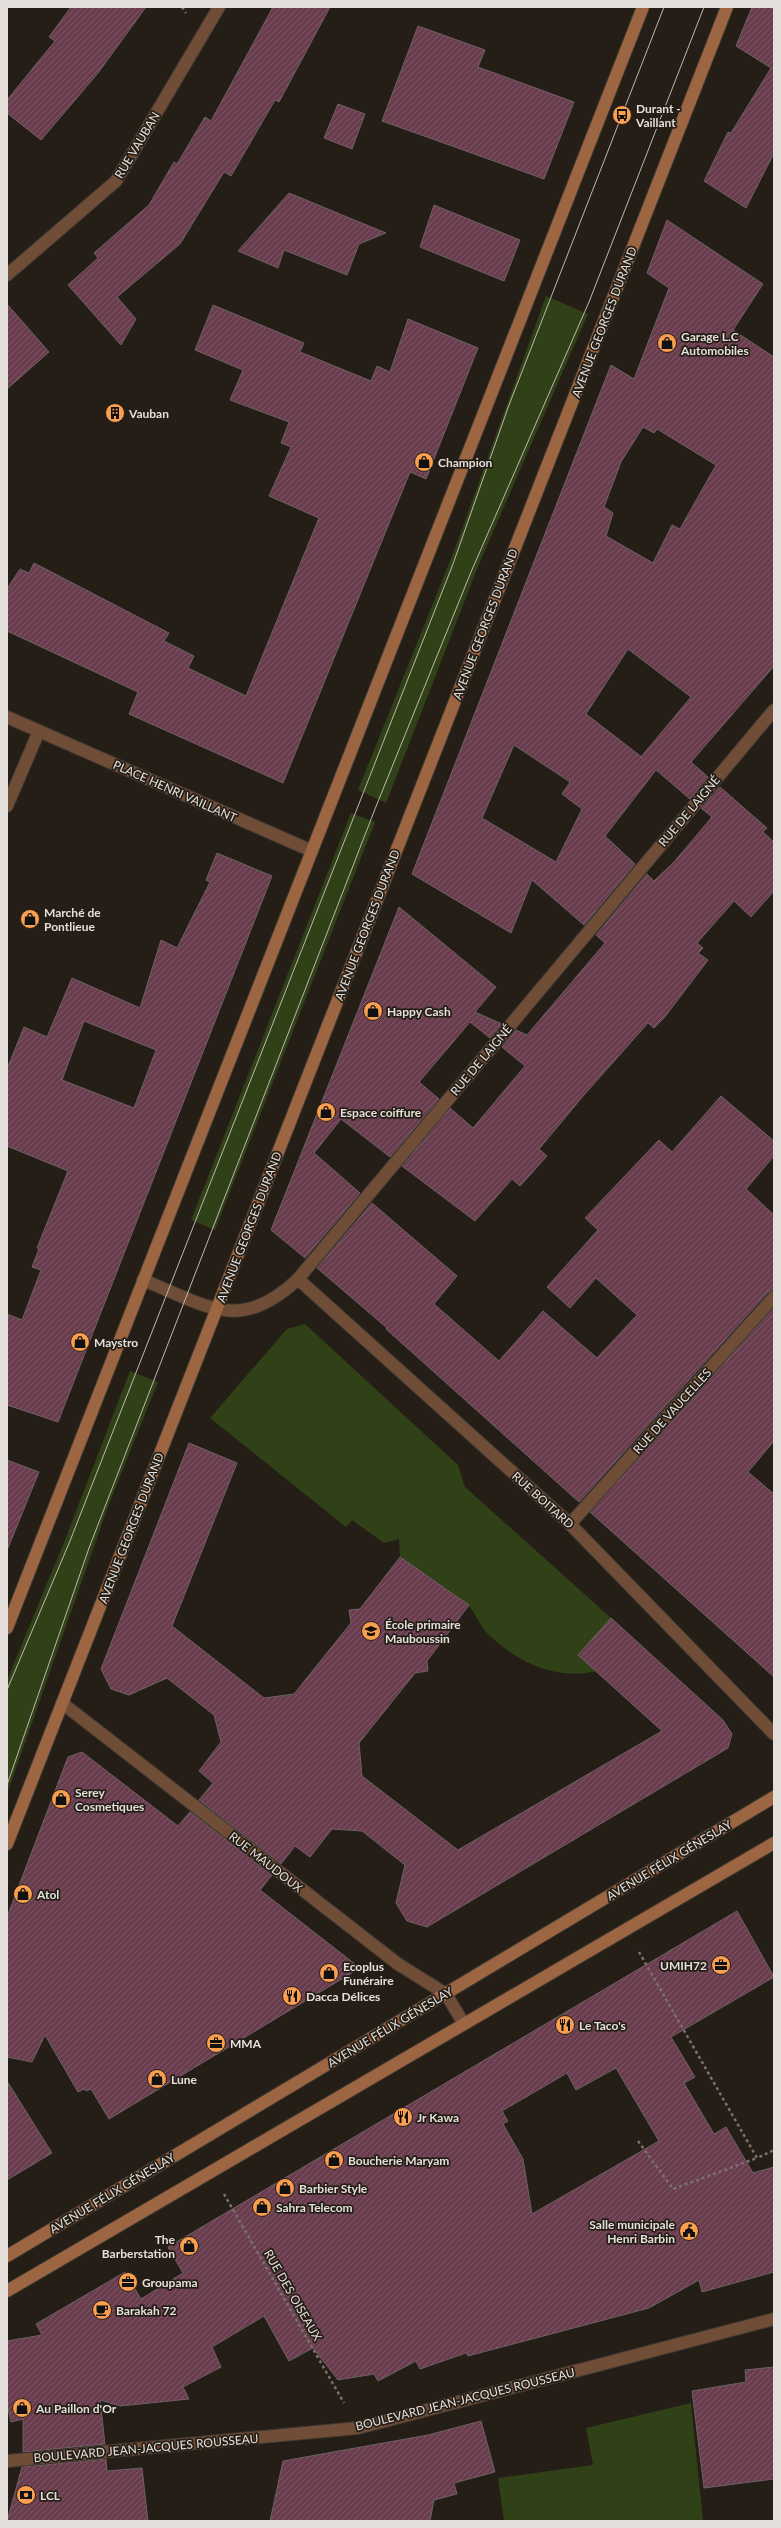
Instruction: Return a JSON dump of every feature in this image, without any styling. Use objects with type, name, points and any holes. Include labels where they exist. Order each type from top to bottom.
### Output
[{"type":"main road","points":[[7,1628],[643,7]]},
{"type":"main road","name":"AVENUE GEORGES DURAND","points":[[7,1844],[727,7]]},
{"type":"main road","name":"AVENUE FÉLIX GÉNESLAY","points":[[7,2256],[774,1797]]},
{"type":"main road","points":[[7,2291],[774,1843]]},
{"type":"street","name":"RUE VAUBAN","points":[[7,275],[116,181],[219,7]]},
{"type":"street","name":"RUE DE LAIGNÉ","points":[[143,1280],[216,1309],[238,1312],[253,1310],[280,1297],[298,1279],[774,710]]},
{"type":"street","name":"PLACE HENRI VAILLANT","points":[[7,717],[312,851]]},
{"type":"street","points":[[7,806],[39,731]]},
{"type":"street","name":"RUE BOITARD","points":[[298,1279],[570,1524],[774,1734]]},
{"type":"street","name":"RUE DE VAUCELLES","points":[[570,1524],[774,1297]]},
{"type":"street","name":"RUE MAUDOUX","points":[[62,1702],[398,1964],[446,1994],[464,2024]]},
{"type":"street","name":"BOULEVARD JEAN-JACQUES ROUSSEAU","points":[[7,2462],[358,2428],[774,2319]]},
{"type":"path","points":[[626,1930],[757,2158]]},
{"type":"path","points":[[638,2141],[673,2190],[774,2150]]},
{"type":"path","name":"RUE DES OISEAUX","points":[[211,2171],[358,2428]]},
{"type":"green space","points":[[546,296],[588,314],[479,564],[386,803],[358,790],[454,551]]},
{"type":"green space","points":[[351,813],[375,822],[215,1230],[191,1220]]},
{"type":"green space","points":[[305,1324],[458,1465],[465,1487],[611,1618],[578,1655],[596,1671],[565,1673],[550,1671],[522,1660],[486,1632],[467,1604],[400,1557],[399,1539],[384,1543],[352,1520],[346,1527],[210,1418],[287,1329]]},
{"type":"green space","points":[[130,1371],[158,1382],[109,1504],[7,1794],[7,1680],[65,1540]]},
{"type":"green space","points":[[691,2403],[703,2521],[504,2521],[498,2478],[593,2465],[586,2428]]},
{"type":"building","points":[[71,7],[146,7],[98,73],[41,140],[7,113],[7,100],[55,41],[49,37]]},
{"type":"building","points":[[273,7],[330,7],[279,102],[275,100],[231,176],[224,172],[180,244],[117,297],[136,319],[121,345],[68,285],[98,258],[94,253],[149,205],[174,162],[177,164],[205,117],[211,121]]},
{"type":"building","points":[[752,7],[774,7],[774,153],[746,208],[704,181],[728,132],[731,133],[771,68],[736,46]]},
{"type":"building","points":[[418,26],[485,50],[478,67],[574,102],[544,179],[382,121]]},
{"type":"building","points":[[338,104],[365,114],[352,149],[324,138]]},
{"type":"building","points":[[289,193],[386,233],[359,244],[347,275],[284,250],[278,268],[238,251]]},
{"type":"building","points":[[434,205],[520,240],[504,281],[420,247]]},
{"type":"building","points":[[667,220],[763,284],[733,330],[774,357],[774,666],[691,762],[708,777],[690,799],[656,770],[605,836],[635,864],[584,925],[532,880],[511,933],[412,874],[611,365],[634,379],[669,288],[647,273]],"holes":[[[643,427],[654,433],[657,429],[716,465],[680,529],[672,525],[653,563],[606,536],[613,513],[604,507],[621,462]],[[628,649],[691,697],[641,757],[586,714]],[[514,745],[570,782],[562,794],[582,809],[556,862],[482,818]]]},
{"type":"building","points":[[7,304],[49,352],[7,389]]},
{"type":"building","points":[[213,305],[304,343],[300,352],[371,381],[377,366],[390,372],[408,319],[478,348],[426,479],[410,472],[283,783],[129,714],[138,692],[7,631],[7,589],[20,569],[29,573],[34,563],[169,633],[164,641],[194,656],[188,668],[246,696],[319,518],[269,496],[291,447],[281,443],[289,422],[230,400],[243,370],[195,350]]},
{"type":"building","points":[[720,787],[767,828],[763,832],[774,842],[774,891],[751,917],[734,901],[697,943],[703,948],[698,953],[708,960],[664,1018],[654,1028],[648,1023],[584,1095],[539,1149],[547,1156],[520,1186],[512,1179],[475,1221],[402,1166],[450,1108],[473,1128],[525,1066],[502,1047],[516,1030],[527,1035],[605,943],[596,935],[647,874],[654,881],[674,862],[712,817],[701,808]]},
{"type":"building","points":[[217,853],[272,876],[58,1422],[7,1405],[7,1314],[22,1320],[41,1270],[32,1267],[39,1249],[37,1248],[68,1171],[7,1146],[7,1069],[24,1027],[47,1037],[72,978],[140,1008],[161,940],[177,948],[210,882],[206,880]],"holes":[[[84,1021],[156,1050],[134,1108],[62,1080]]]},
{"type":"building","points":[[399,907],[496,987],[475,1012],[502,1024],[490,1038],[470,1022],[419,1082],[439,1099],[390,1157],[341,1119],[314,1153],[360,1193],[305,1258],[271,1230]]},
{"type":"building","points":[[721,1096],[774,1141],[774,1156],[746,1189],[774,1215],[774,1290],[768,1292],[579,1502],[386,1329],[387,1328],[317,1268],[372,1203],[457,1276],[434,1304],[499,1361],[543,1311],[597,1358],[637,1315],[596,1278],[570,1308],[547,1287],[598,1230],[585,1218],[659,1140],[672,1152]]},
{"type":"building","points":[[774,1308],[774,1441],[748,1472],[774,1494],[774,1677],[590,1512]]},
{"type":"building","points":[[189,1443],[237,1463],[172,1626],[264,1698],[294,1694],[351,1623],[349,1610],[360,1609],[400,1557],[469,1605],[427,1661],[428,1671],[415,1673],[359,1743],[362,1776],[458,1850],[662,1731],[578,1655],[611,1618],[723,1720],[732,1734],[728,1748],[427,1927],[407,1921],[396,1903],[405,1865],[362,1831],[332,1829],[310,1857],[295,1846],[281,1864],[199,1800],[213,1783],[199,1771],[221,1742],[214,1715],[167,1678],[129,1695],[111,1689],[101,1669]]},
{"type":"building","points":[[7,1460],[39,1472],[8,1548],[7,1548]]},
{"type":"building","points":[[82,1752],[178,1826],[190,1812],[272,1875],[260,1890],[360,1968],[109,2119],[91,2089],[86,2091],[84,2089],[78,2092],[45,2035],[32,2062],[7,2057],[7,1917],[68,1757]]},
{"type":"building","points":[[737,1911],[774,1977],[671,2037],[695,2077],[684,2083],[714,2134],[726,2127],[753,2173],[774,2167],[774,2272],[702,2292],[699,2280],[649,2308],[468,2356],[466,2353],[420,2369],[416,2361],[378,2381],[374,2374],[338,2380],[313,2348],[289,2361],[264,2316],[212,2347],[221,2367],[183,2387],[189,2399],[120,2406],[100,2400],[105,2444],[23,2452],[23,2419],[11,2422],[7,2404],[7,2341],[42,2335],[36,2324],[125,2272],[141,2299],[183,2273],[168,2247]],"holes":[[[616,2068],[659,2141],[532,2214],[523,2159],[503,2124],[508,2121],[502,2111],[567,2073],[576,2090]]]},
{"type":"building","points":[[7,2081],[52,2153],[7,2180]]},
{"type":"building","points":[[774,2367],[774,2479],[704,2488],[692,2391],[746,2382],[745,2370]]},
{"type":"building","points":[[481,2421],[495,2472],[454,2483],[457,2494],[434,2500],[430,2521],[270,2521],[283,2461],[428,2435]]},
{"type":"building","points":[[106,2459],[107,2471],[142,2468],[148,2521],[7,2521],[22,2467]]},
{"type":"tram line","points":[[7,1690],[70,1541],[453,564],[509,405],[664,7]]},
{"type":"tram line","points":[[7,1785],[89,1548],[375,809],[471,572],[589,302],[704,7]]},
{"type":"place","name":"Durant - Vaillant","points":[[622,115]]},
{"type":"place","name":"Garage L.C Automobiles","points":[[667,343]]},
{"type":"place","name":"Vauban","points":[[115,413]]},
{"type":"place","name":"Champion","points":[[424,462]]},
{"type":"place","name":"Marché de Pontlieue","points":[[30,919]]},
{"type":"place","name":"Happy Cash","points":[[373,1011]]},
{"type":"place","name":"Espace coiffure","points":[[326,1112]]},
{"type":"place","name":"Maystro","points":[[80,1342]]},
{"type":"place","name":"École primaire Mauboussin","points":[[371,1631]]},
{"type":"place","name":"Serey Cosmetiques","points":[[61,1799]]},
{"type":"place","name":"Atol","points":[[23,1894]]},
{"type":"place","name":"UMIH72","points":[[721,1965]]},
{"type":"place","name":"Ecoplus Funéraire","points":[[329,1973]]},
{"type":"place","name":"Dacca Délices","points":[[292,1996]]},
{"type":"place","name":"Le Taco's","points":[[565,2025]]},
{"type":"place","name":"MMA","points":[[216,2043]]},
{"type":"place","name":"Lune","points":[[157,2079]]},
{"type":"place","name":"Jr Kawa","points":[[403,2117]]},
{"type":"place","name":"Boucherie Maryam","points":[[334,2160]]},
{"type":"place","name":"Barbier Style","points":[[285,2188]]},
{"type":"place","name":"Sahra Telecom","points":[[262,2207]]},
{"type":"place","name":"Salle municipale Henri Barbin","points":[[689,2231]]},
{"type":"place","name":"The Barberstation","points":[[189,2246]]},
{"type":"place","name":"Groupama","points":[[128,2282]]},
{"type":"place","name":"Barakah 72","points":[[102,2310]]},
{"type":"place","name":"Au Paillon d'Or","points":[[22,2408]]},
{"type":"place","name":"LCL","points":[[26,2495]]}]
